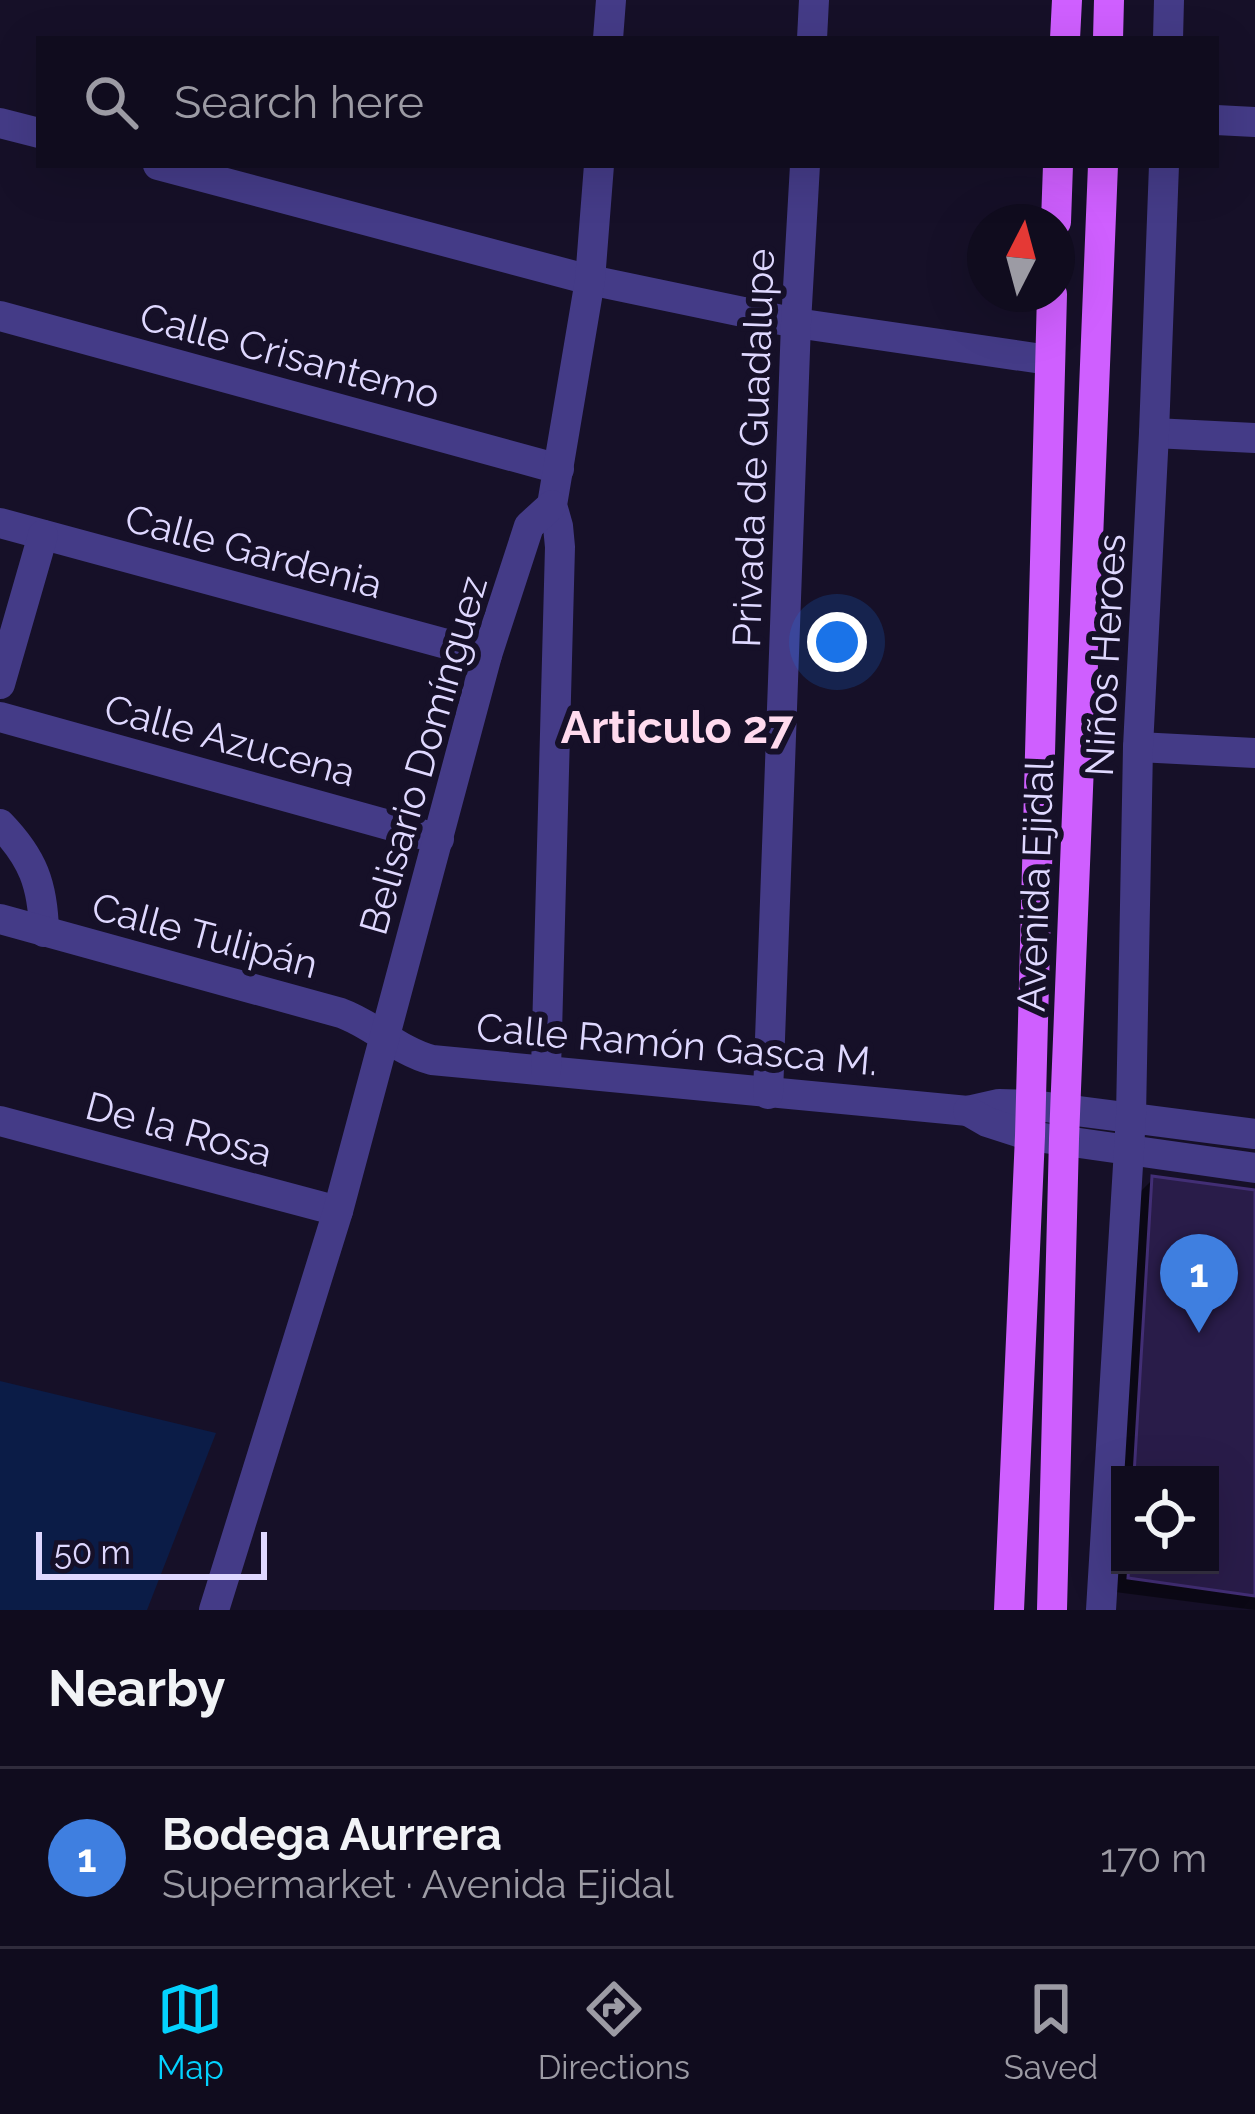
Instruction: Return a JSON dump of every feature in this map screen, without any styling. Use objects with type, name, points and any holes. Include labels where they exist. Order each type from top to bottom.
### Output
[{"type":"main road","points":[[1065,36],[1067,0]]},
{"type":"main road","points":[[1108,36],[1109,0]]},
{"type":"main road","points":[[1057,204],[1058,168]]},
{"type":"main road","name":"Avenida Ejidal","points":[[1052,1610],[1065,1124],[1103,168]]},
{"type":"main road","name":"Avenida Ejidal","points":[[1010,1610],[1031,1105],[1051,312]]},
{"type":"street","points":[[608,36],[611,0]]},
{"type":"street","points":[[812,36],[814,0]]},
{"type":"street","points":[[1168,36],[1169,0]]},
{"type":"street","points":[[1219,120],[1255,122]]},
{"type":"street","points":[[0,123],[36,132]]},
{"type":"street","points":[[169,168],[590,280],[796,323],[1049,360]]},
{"type":"street","points":[[547,1070],[560,547],[552,506],[590,280],[599,168]]},
{"type":"street","name":"Privada de Guadalupe","points":[[768,1094],[805,168]]},
{"type":"street","name":"Niños Heroes","points":[[1101,1610],[1130,1149],[1138,746],[1165,168]]},
{"type":"street","name":"Calle Crisantemo","points":[[0,316],[559,469]]},
{"type":"street","points":[[1154,433],[1255,438]]},
{"type":"street","name":"Belisario Domínguez","points":[[214,1610],[338,1211],[487,655],[529,526],[552,506]]},
{"type":"street","name":"Calle Gardenia","points":[[0,523],[487,655]]},
{"type":"street","points":[[0,683],[43,535]]},
{"type":"street","name":"Calle Azucena","points":[[0,717],[439,838]]},
{"type":"street","points":[[1138,746],[1255,753]]},
{"type":"street","points":[[0,824],[40,884],[44,932]]},
{"type":"street","name":"Calle Tulipán","points":[[0,919],[340,1013],[385,1035]]},
{"type":"street","name":"Calle Ramón Gasca M.","points":[[385,1035],[400,1049],[432,1060],[968,1111],[999,1104],[1031,1105],[1130,1149],[1255,1168]]},
{"type":"street","name":"Calle Ramón Gasca M.","points":[[968,1111],[1030,1136],[1065,1124],[1131,1116],[1255,1134]]},
{"type":"street","name":"De la Rosa","points":[[0,1121],[338,1211]]},
{"type":"water","points":[[0,1381],[216,1433],[147,1610],[0,1610]]},
{"type":"building","points":[[1152,1176],[1255,1190],[1255,1596],[1128,1578],[1128,1574],[1219,1574],[1219,1466],[1135,1466]]},
{"type":"place","name":"Bodega Aurrera","points":[[1199,1333]]},
{"type":"district","name":"Articulo 27","points":[[677,727]]}]
